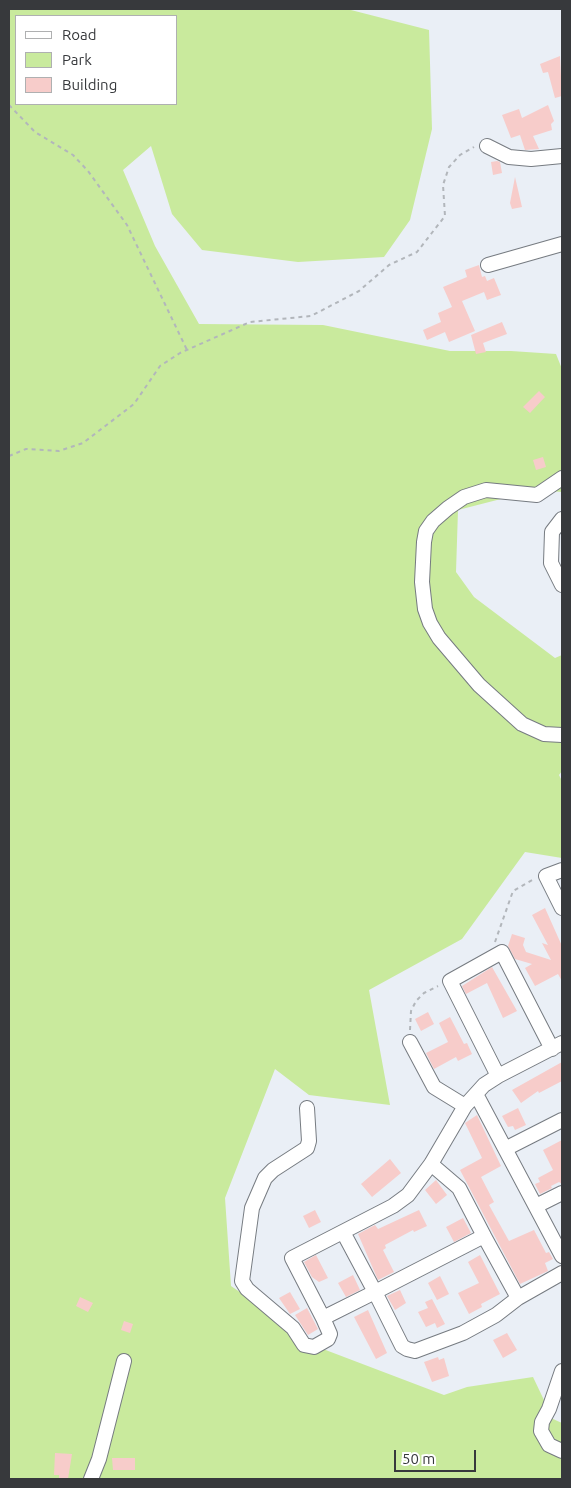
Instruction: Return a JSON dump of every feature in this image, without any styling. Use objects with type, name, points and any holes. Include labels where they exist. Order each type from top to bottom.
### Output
[{"type":"street","points":[[487,146],[509,157],[531,159],[562,156]]},
{"type":"street","points":[[488,265],[562,244]]},
{"type":"street","points":[[562,478],[537,495],[486,490],[464,497],[448,508],[433,521],[426,531],[422,582],[425,609],[430,623],[439,638],[479,684],[522,724],[544,734],[562,735]]},
{"type":"street","points":[[562,519],[552,532],[553,568],[562,585]]},
{"type":"street","points":[[562,870],[546,876],[562,908]]},
{"type":"street","points":[[307,1108],[309,1141],[307,1148],[272,1170],[265,1178],[252,1208],[242,1281],[246,1289],[293,1328],[304,1345],[314,1347],[328,1340],[330,1334],[292,1258],[401,1201],[413,1190],[431,1164],[465,1106],[476,1094],[498,1076],[557,1046],[502,952],[450,981],[498,1076]]},
{"type":"street","points":[[410,1042],[434,1087],[465,1106]]},
{"type":"street","points":[[476,1094],[507,1148],[562,1256]]},
{"type":"street","points":[[507,1148],[562,1120]]},
{"type":"street","points":[[431,1164],[459,1188],[518,1298]]},
{"type":"street","points":[[536,1206],[562,1193]]},
{"type":"street","points":[[343,1232],[402,1346],[415,1351],[463,1333],[496,1315],[518,1298],[562,1273]]},
{"type":"street","points":[[323,1318],[484,1236]]},
{"type":"street","points":[[91,1479],[99,1459],[124,1362]]},
{"type":"street","points":[[562,1371],[549,1409],[542,1422],[541,1431],[549,1445],[562,1451]]},
{"type":"path","points":[[9,105],[35,132],[72,155],[88,171],[127,225],[187,350]]},
{"type":"path","points":[[9,456],[26,449],[60,451],[82,443],[134,404],[160,366],[187,350],[250,322],[311,316],[359,291],[389,265],[417,252],[445,216],[443,185],[449,167],[460,155],[469,150],[479,146],[487,146]]},
{"type":"path","points":[[491,959],[493,946],[513,891],[541,876],[546,876]]},
{"type":"path","points":[[410,1042],[410,1018],[416,1001],[424,993],[450,981]]},
{"type":"green space","points":[[9,9],[347,9],[429,30],[432,129],[410,220],[384,257],[298,262],[202,250],[172,214],[151,146],[123,170],[155,246],[199,324],[323,325],[450,351],[511,351],[556,354],[562,369],[562,492],[536,490],[458,510],[456,572],[474,597],[555,658],[562,655],[562,771],[559,775],[562,781],[562,858],[525,852],[462,939],[369,990],[390,1105],[309,1095],[275,1069],[225,1198],[231,1286],[323,1349],[444,1395],[467,1387],[533,1377],[553,1419],[562,1423],[562,1479],[9,1479]]},
{"type":"building","points":[[560,56],[562,96],[555,98],[548,72],[543,73],[540,64]]},
{"type":"building","points":[[548,105],[554,121],[551,124],[552,130],[533,136],[539,149],[525,150],[520,135],[511,138],[502,115],[519,109],[522,118]]},
{"type":"building","points":[[491,162],[500,162],[502,173],[493,175]]},
{"type":"building","points":[[515,177],[522,207],[512,209],[510,203]]},
{"type":"building","points":[[479,265],[482,277],[485,276],[487,281],[494,278],[501,295],[487,300],[484,292],[462,301],[475,331],[449,342],[445,332],[427,340],[423,330],[441,322],[438,313],[452,307],[443,287],[467,277],[465,270]]},
{"type":"building","points":[[502,322],[507,334],[483,343],[486,352],[476,354],[471,335]]},
{"type":"building","points":[[539,391],[545,397],[530,413],[523,407]]},
{"type":"building","points":[[543,457],[546,467],[536,470],[533,460]]},
{"type":"building","points":[[545,908],[562,946],[562,981],[558,974],[535,986],[525,968],[532,964],[515,959],[508,946],[512,934],[525,938],[523,945],[526,952],[551,960],[542,943],[548,945],[532,915]]},
{"type":"building","points":[[492,967],[517,1011],[503,1018],[487,983],[466,994],[462,986]]},
{"type":"building","points":[[428,1012],[434,1024],[421,1031],[415,1019]]},
{"type":"building","points":[[450,1017],[464,1044],[467,1043],[472,1054],[458,1061],[456,1057],[434,1069],[426,1053],[448,1042],[439,1023]]},
{"type":"building","points":[[562,1062],[562,1081],[539,1093],[538,1091],[521,1103],[512,1090]]},
{"type":"building","points":[[518,1108],[526,1125],[515,1130],[513,1126],[508,1127],[502,1116]]},
{"type":"building","points":[[477,1115],[501,1166],[481,1177],[494,1202],[489,1205],[509,1241],[534,1230],[546,1253],[549,1252],[553,1259],[545,1263],[548,1271],[520,1284],[460,1170],[482,1158],[465,1123]]},
{"type":"building","points":[[562,1140],[562,1184],[559,1182],[540,1194],[535,1184],[540,1182],[538,1178],[553,1170],[543,1150]]},
{"type":"building","points":[[390,1159],[401,1173],[372,1197],[361,1184]]},
{"type":"building","points":[[436,1180],[447,1195],[436,1204],[425,1190]]},
{"type":"building","points":[[315,1210],[321,1222],[309,1228],[303,1216]]},
{"type":"building","points":[[419,1210],[427,1226],[414,1232],[413,1230],[385,1245],[386,1248],[383,1250],[394,1272],[378,1280],[358,1234],[375,1225],[378,1229]]},
{"type":"building","points":[[463,1218],[471,1233],[454,1242],[446,1227]]},
{"type":"building","points":[[316,1255],[328,1278],[319,1282],[312,1277],[304,1262]]},
{"type":"building","points":[[480,1255],[500,1294],[481,1304],[482,1307],[469,1314],[458,1293],[479,1283],[468,1262]]},
{"type":"building","points":[[353,1275],[360,1290],[346,1297],[338,1283]]},
{"type":"building","points":[[440,1276],[449,1294],[437,1300],[428,1283]]},
{"type":"building","points":[[400,1290],[406,1303],[395,1310],[387,1296]]},
{"type":"building","points":[[290,1292],[300,1309],[290,1314],[279,1298]]},
{"type":"building","points":[[80,1297],[93,1303],[88,1312],[76,1306]]},
{"type":"building","points":[[432,1299],[445,1324],[437,1328],[435,1323],[426,1327],[418,1312],[428,1308],[425,1302]]},
{"type":"building","points":[[307,1308],[318,1329],[308,1335],[295,1315]]},
{"type":"building","points":[[368,1310],[387,1353],[376,1359],[354,1317]]},
{"type":"building","points":[[124,1321],[133,1324],[130,1333],[121,1330]]},
{"type":"building","points":[[507,1333],[517,1350],[503,1358],[493,1340]]},
{"type":"building","points":[[438,1357],[439,1360],[444,1358],[449,1376],[432,1382],[424,1362]]},
{"type":"building","points":[[55,1453],[72,1454],[68,1479],[59,1479],[59,1475],[54,1475]]},
{"type":"building","points":[[112,1458],[135,1458],[135,1470],[113,1470]]}]
